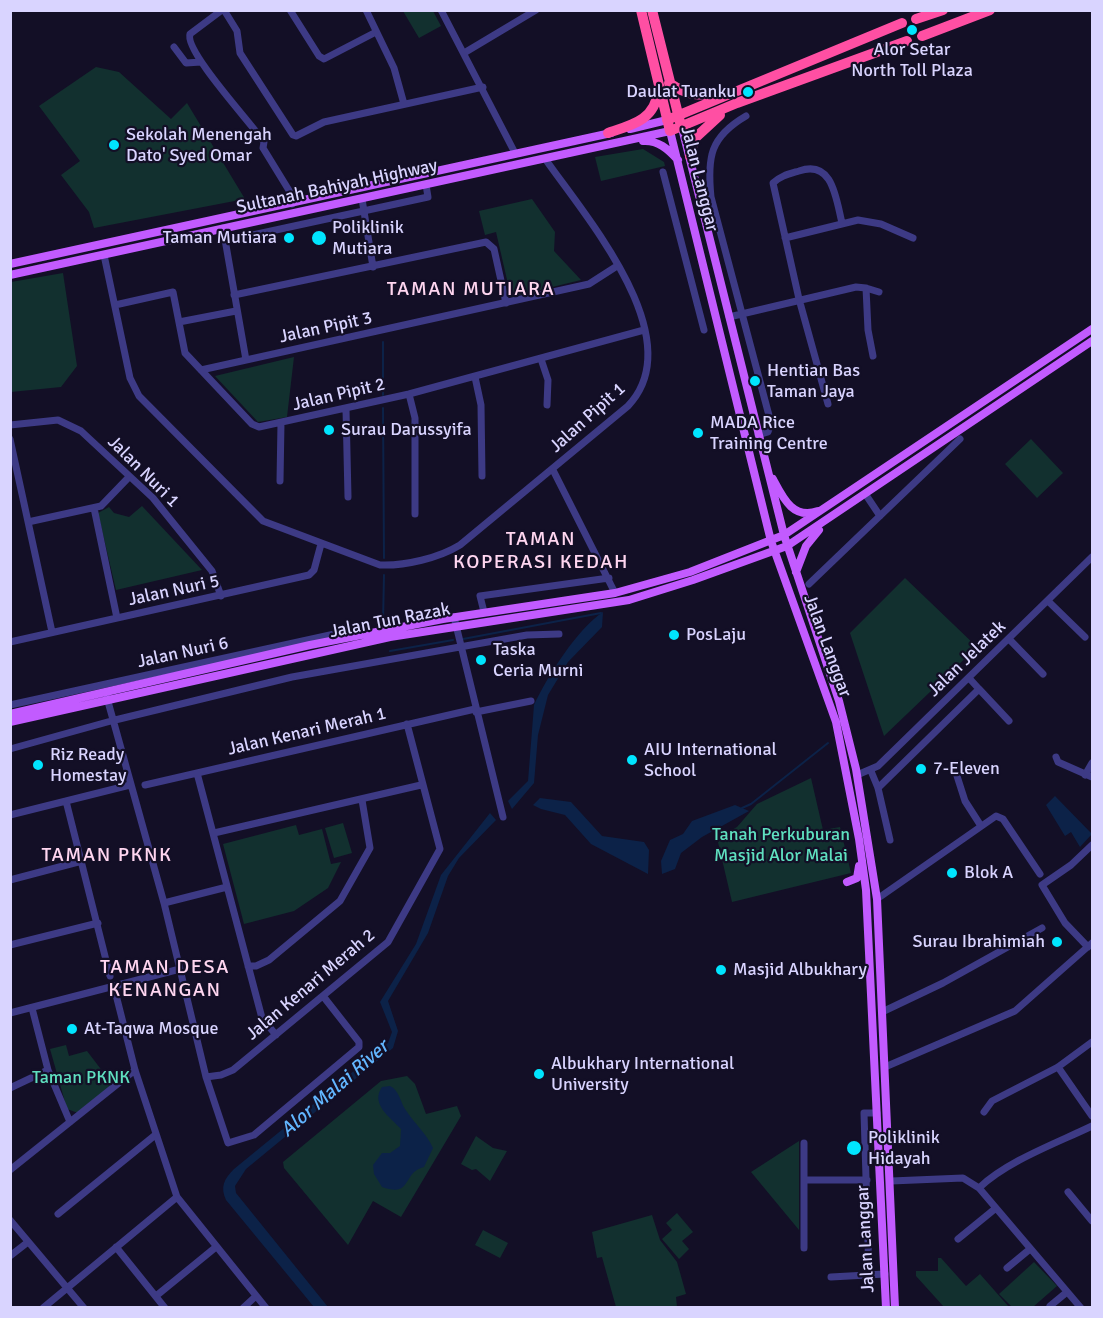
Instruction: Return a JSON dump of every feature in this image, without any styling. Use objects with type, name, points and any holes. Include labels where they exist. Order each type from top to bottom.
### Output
[{"type":"highway","name":"Jalan Langgar","points":[[640,10],[674,124]]},
{"type":"highway","name":"Jalan Langgar","points":[[652,10],[664,85]]},
{"type":"highway","points":[[916,19],[943,10]]},
{"type":"highway","points":[[922,36],[990,10]]},
{"type":"highway","points":[[674,124],[734,91],[902,23]]},
{"type":"highway","points":[[674,124],[907,41]]},
{"type":"highway","points":[[608,134],[648,117],[664,85],[683,93],[699,96],[734,91]]},
{"type":"highway","points":[[690,156],[694,139],[707,125],[737,103]]},
{"type":"main road","name":"Sultanah Bahiyah Highway","points":[[10,264],[292,204],[515,153],[608,134],[674,124]]},
{"type":"main road","name":"Sultanah Bahiyah Highway","points":[[10,275],[618,144],[674,124]]},
{"type":"main road","name":"Jalan Langgar","points":[[674,124],[690,156],[734,317],[758,435],[784,535],[842,710],[857,775],[877,899],[895,1308]]},
{"type":"main road","name":"Jalan Langgar","points":[[674,124],[678,160],[771,541],[831,704],[859,839],[866,890],[886,1308]]},
{"type":"main road","points":[[618,144],[650,141],[667,149],[678,160]]},
{"type":"main road","points":[[498,170],[515,153],[542,161]]},
{"type":"main road","points":[[718,323],[734,317]]},
{"type":"main road","name":"Jalan Tun Razak","points":[[10,722],[107,698],[455,621],[484,612],[615,593],[690,572],[784,535],[1092,329]]},
{"type":"main road","points":[[796,572],[811,537],[832,517],[1092,341]]},
{"type":"main road","points":[[766,466],[783,497],[793,509],[811,513],[826,508]]},
{"type":"main road","name":"Jalan Tun Razak","points":[[10,714],[354,633],[629,600],[775,551],[787,546],[832,517]]},
{"type":"main road","points":[[847,882],[859,874],[859,839]]},
{"type":"street","points":[[292,204],[290,192],[263,148],[264,142],[201,62],[188,38],[223,10],[237,31],[240,53],[292,135],[300,135],[324,122],[483,87]]},
{"type":"street","points":[[290,10],[324,59],[376,32]]},
{"type":"street","points":[[366,10],[394,68],[404,104]]},
{"type":"street","points":[[441,10],[483,87],[515,153]]},
{"type":"street","points":[[464,53],[536,10]]},
{"type":"street","points":[[174,47],[186,63],[201,62]]},
{"type":"street","points":[[746,116],[721,134],[713,147],[708,171],[734,317],[771,423],[768,432],[758,435]]},
{"type":"street","name":"Jalan Pipit 1","points":[[104,255],[130,378],[139,396],[263,522],[321,544],[388,565],[444,553],[465,541],[628,406],[639,393],[647,368],[644,330],[636,297],[617,266],[542,161]]},
{"type":"street","points":[[828,404],[799,299],[773,183],[781,177],[809,168],[824,174],[830,181],[842,223]]},
{"type":"street","points":[[663,172],[704,330]]},
{"type":"street","points":[[225,241],[428,197],[426,185]]},
{"type":"street","points":[[362,199],[373,267]]},
{"type":"street","points":[[785,238],[858,220],[871,221],[913,238]]},
{"type":"street","points":[[678,225],[693,222]]},
{"type":"street","points":[[223,228],[246,360]]},
{"type":"street","points":[[234,295],[486,242],[494,249],[507,303]]},
{"type":"street","name":"Jalan Pipit 3","points":[[201,370],[589,284],[617,266]]},
{"type":"street","points":[[734,317],[799,299],[856,287],[879,292]]},
{"type":"street","points":[[866,288],[868,330],[873,356]]},
{"type":"street","name":"Jalan Pipit 2","points":[[115,305],[173,292],[185,353],[252,424],[260,427],[409,394],[644,330]]},
{"type":"street","points":[[179,322],[236,311]]},
{"type":"street","points":[[702,322],[718,323]]},
{"type":"street","points":[[541,359],[548,380],[547,405]]},
{"type":"street","points":[[476,377],[481,405],[482,476]]},
{"type":"street","points":[[409,394],[415,418],[415,514]]},
{"type":"street","points":[[346,409],[348,496]]},
{"type":"street","name":"Jalan Nuri 1","points":[[10,425],[39,421],[67,422],[81,431],[153,498],[212,571],[221,596]]},
{"type":"street","points":[[280,481],[281,423]]},
{"type":"street","points":[[10,439],[52,632]]},
{"type":"street","points":[[809,584],[960,439]]},
{"type":"street","points":[[553,470],[615,593]]},
{"type":"street","points":[[28,522],[94,508],[105,502],[129,477]]},
{"type":"street","points":[[866,495],[880,516]]},
{"type":"street","points":[[94,508],[117,618]]},
{"type":"street","name":"Jalan Nuri 5","points":[[10,642],[309,575],[314,570],[321,544]]},
{"type":"street","name":"Jalan Jelatek","points":[[857,775],[871,771],[1091,560]]},
{"type":"street","points":[[484,612],[480,596],[609,578]]},
{"type":"street","points":[[1048,601],[1084,637]]},
{"type":"street","points":[[455,621],[503,818]]},
{"type":"street","name":"Jalan Nuri 6","points":[[10,705],[354,633],[362,628]]},
{"type":"street","points":[[10,750],[111,721],[292,677],[527,635],[559,634]]},
{"type":"street","points":[[1009,639],[1043,674]]},
{"type":"street","points":[[969,678],[1009,721]]},
{"type":"street","points":[[878,788],[979,689]]},
{"type":"street","points":[[107,698],[111,721],[164,903],[206,1077],[228,1143],[254,1135],[359,1047],[358,1042],[323,996]]},
{"type":"street","name":"Jalan Kenari Merah 1","points":[[145,785],[407,724],[531,700]]},
{"type":"street","name":"Jalan Kenari Merah 2","points":[[206,1077],[230,1072],[388,942],[440,849],[407,724]]},
{"type":"street","points":[[1056,757],[1058,762],[1089,776],[1092,763]]},
{"type":"street","points":[[871,771],[878,788],[890,840]]},
{"type":"street","points":[[197,773],[262,1018],[276,1035]]},
{"type":"street","points":[[957,776],[965,801],[981,826]]},
{"type":"street","points":[[10,815],[130,785]]},
{"type":"street","points":[[214,833],[422,785]]},
{"type":"street","points":[[248,966],[256,966],[269,960],[340,901],[370,848],[362,800]]},
{"type":"street","points":[[66,801],[110,976]]},
{"type":"street","points":[[877,899],[996,816],[1003,819],[1040,874]]},
{"type":"street","points":[[885,1067],[1016,1011],[1091,944],[1065,922],[1042,885],[1071,865],[1092,845]]},
{"type":"street","points":[[10,880],[82,861]]},
{"type":"street","points":[[164,903],[227,887]]},
{"type":"street","points":[[10,945],[98,922]]},
{"type":"street","points":[[882,1012],[943,983],[1042,928]]},
{"type":"street","points":[[10,1013],[180,969]]},
{"type":"street","points":[[114,987],[154,1136],[177,1197],[266,1308]]},
{"type":"street","points":[[32,1008],[48,1070],[70,1122]]},
{"type":"street","points":[[984,1112],[992,1101],[1058,1067],[1092,1042]]},
{"type":"street","points":[[1058,1067],[1092,1116]]},
{"type":"street","points":[[10,1088],[48,1070]]},
{"type":"street","points":[[10,1170],[135,1070]]},
{"type":"street","points":[[869,1275],[864,1113],[877,1113]]},
{"type":"street","points":[[979,1188],[987,1180],[1092,1126]]},
{"type":"street","points":[[58,1214],[154,1136]]},
{"type":"street","points":[[804,1143],[804,1248]]},
{"type":"street","points":[[891,1181],[963,1178],[979,1188],[1081,1308]]},
{"type":"street","points":[[804,1180],[867,1180]]},
{"type":"street","points":[[1068,1192],[1092,1221]]},
{"type":"street","points":[[43,1308],[177,1197]]},
{"type":"street","points":[[958,1239],[996,1208]]},
{"type":"street","points":[[10,1220],[84,1308]]},
{"type":"street","points":[[10,1256],[28,1242]]},
{"type":"street","points":[[116,1247],[165,1308]]},
{"type":"street","points":[[156,1296],[216,1247]]},
{"type":"street","points":[[1006,1268],[1030,1249]]},
{"type":"street","points":[[831,1277],[885,1274]]},
{"type":"street","points":[[1050,1306],[1067,1292]]},
{"type":"street","points":[[243,1308],[256,1296]]},
{"type":"green space","points":[[403,11],[433,11],[441,26],[419,38]]},
{"type":"green space","points":[[96,67],[119,72],[171,119],[187,103],[245,199],[94,228],[89,212],[61,175],[80,161],[39,106]]},
{"type":"green space","points":[[643,149],[664,162],[665,166],[601,181],[595,157]]},
{"type":"green space","points":[[532,199],[555,232],[554,251],[581,280],[511,297],[496,232],[485,235],[479,211]]},
{"type":"green space","points":[[63,273],[77,366],[61,387],[11,392],[11,282]]},
{"type":"green space","points":[[294,357],[287,417],[258,422],[215,376]]},
{"type":"green space","points":[[1031,439],[1063,473],[1037,498],[1005,464]]},
{"type":"green space","points":[[142,506],[202,570],[116,590],[98,513],[109,507],[114,513],[129,517]]},
{"type":"green space","points":[[905,578],[977,647],[884,736],[850,633]]},
{"type":"green space","name":"Tanah Perkuburan Masjid Alor Malai","points":[[811,778],[823,830],[840,827],[851,873],[732,902],[717,838],[737,827],[757,804]]},
{"type":"green space","points":[[343,823],[352,853],[334,858],[325,828]]},
{"type":"green space","points":[[296,825],[299,835],[322,829],[331,864],[341,862],[328,888],[294,911],[244,924],[223,844]]},
{"type":"green space","name":"Taman PKNK","points":[[66,1045],[69,1056],[87,1051],[113,1085],[78,1113],[67,1109],[50,1049]]},
{"type":"green space","points":[[407,1076],[415,1084],[426,1114],[457,1106],[461,1116],[401,1217],[373,1201],[348,1245],[284,1168],[283,1162],[381,1081]]},
{"type":"green space","points":[[476,1136],[493,1148],[507,1151],[490,1181],[476,1169],[472,1170],[461,1164]]},
{"type":"green space","points":[[799,1141],[799,1230],[751,1172]]},
{"type":"green space","points":[[677,1213],[693,1232],[682,1241],[689,1249],[679,1259],[662,1239],[672,1230],[666,1223]]},
{"type":"green space","points":[[652,1215],[660,1240],[677,1262],[686,1294],[676,1297],[677,1307],[616,1307],[602,1257],[597,1258],[592,1232]]},
{"type":"green space","points":[[483,1230],[508,1243],[500,1258],[475,1245]]},
{"type":"green space","points":[[938,1258],[941,1258],[966,1286],[980,1274],[1009,1307],[944,1307],[916,1276],[916,1271],[938,1271]]},
{"type":"green space","points":[[1034,1262],[1057,1286],[1033,1307],[1012,1307],[999,1294]]},
{"type":"water","points":[[603,612],[602,627],[568,662],[548,695],[538,735],[534,783],[512,809],[508,801],[528,781],[534,705],[564,654],[583,630]]},
{"type":"water","points":[[1055,796],[1092,834],[1080,847],[1071,832],[1065,836],[1046,805]]},
{"type":"water","points":[[540,798],[571,802],[602,836],[644,842],[649,850],[648,874],[591,844],[565,815],[533,805]]},
{"type":"water","points":[[735,805],[749,811],[702,837],[681,853],[675,869],[662,874],[661,861],[670,840],[683,834],[692,821]]},
{"type":"water","name":"Alor Malai River","points":[[490,813],[496,820],[459,858],[448,876],[428,933],[388,1001],[398,1031],[393,1048],[246,1169],[235,1186],[236,1193],[328,1307],[314,1307],[226,1200],[223,1191],[224,1183],[234,1169],[388,1043],[392,1032],[380,1002],[416,944],[441,875]]},
{"type":"water","points":[[390,1086],[433,1148],[424,1167],[417,1170],[403,1187],[392,1190],[382,1187],[374,1174],[373,1165],[382,1153],[390,1153],[400,1146],[401,1129],[383,1110],[378,1099],[382,1087]]},
{"type":"waterway","points":[[383,342],[383,395]]},
{"type":"waterway","points":[[383,408],[384,558]]},
{"type":"waterway","points":[[383,622],[384,575]]},
{"type":"waterway","points":[[463,639],[601,613]]},
{"type":"waterway","points":[[390,651],[453,640]]},
{"type":"waterway","points":[[742,808],[751,804],[828,743]]},
{"type":"place","name":"Alor Setar North Toll Plaza","points":[[912,30]]},
{"type":"place","name":"Daulat Tuanku","points":[[748,92]]},
{"type":"place","name":"Sekolah Menengah Dato' Syed Omar","points":[[114,145]]},
{"type":"place","name":"Taman Mutiara","points":[[289,238]]},
{"type":"place","name":"Poliklinik Mutiara","points":[[319,238]]},
{"type":"place","name":"Hentian Bas Taman Jaya","points":[[755,381]]},
{"type":"place","name":"Surau Darussyifa","points":[[329,430]]},
{"type":"place","name":"MADA Rice Training Centre","points":[[698,433]]},
{"type":"place","name":"PosLaju","points":[[674,635]]},
{"type":"place","name":"Taska Ceria Murni","points":[[481,660]]},
{"type":"place","name":"AIU International School","points":[[632,760]]},
{"type":"place","name":"Riz Ready Homestay","points":[[38,765]]},
{"type":"place","name":"7-Eleven","points":[[921,769]]},
{"type":"place","name":"Blok A","points":[[952,873]]},
{"type":"place","name":"Surau Ibrahimiah","points":[[1057,942]]},
{"type":"place","name":"Masjid Albukhary","points":[[721,970]]},
{"type":"place","name":"At-Taqwa Mosque","points":[[72,1029]]},
{"type":"place","name":"Albukhary International University","points":[[539,1074]]},
{"type":"place","name":"Poliklinik Hidayah","points":[[854,1148]]},
{"type":"district","name":"TAMAN MUTIARA","points":[[471,290]]},
{"type":"district","name":"TAMAN KOPERASI KEDAH","points":[[541,552]]},
{"type":"district","name":"TAMAN PKNK","points":[[107,856]]},
{"type":"district","name":"TAMAN DESA KENANGAN","points":[[165,980]]}]
